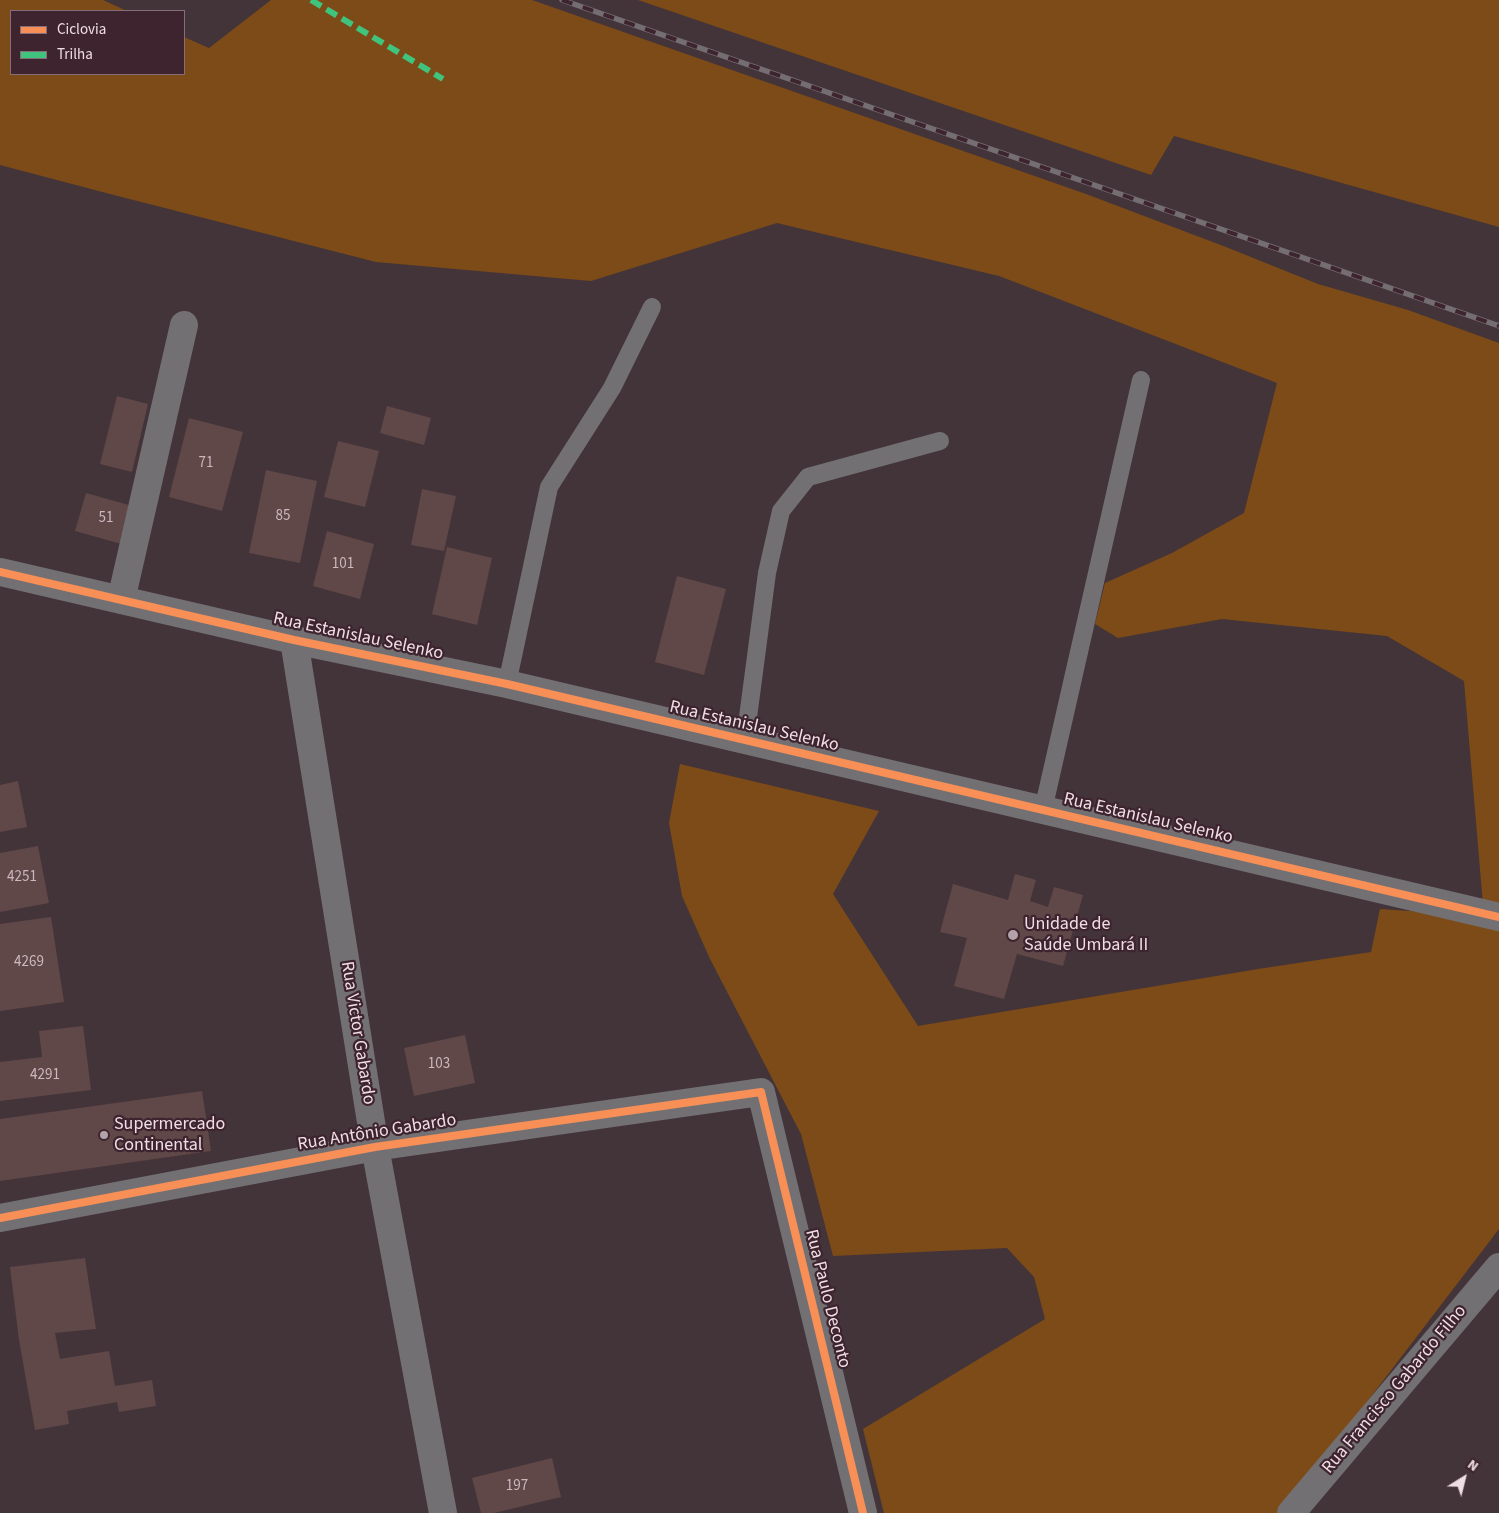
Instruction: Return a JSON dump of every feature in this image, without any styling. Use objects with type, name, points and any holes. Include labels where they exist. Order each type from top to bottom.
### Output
[{"type":"street","points":[[121,600],[184,325]]},
{"type":"street","name":"Rua Estanislau Selenko","points":[[0,572],[294,640],[507,684],[1499,917]]},
{"type":"street","name":"Rua Victor Gabardo","points":[[294,640],[375,1146],[443,1513]]},
{"type":"street","name":"Rua Antônio Gabardo","points":[[0,1218],[375,1146],[761,1092]]},
{"type":"street","name":"Rua Paulo Deconto","points":[[761,1092],[863,1513]]},
{"type":"street","name":"Rua Francisco Gabardo Filho","points":[[1291,1513],[1499,1267]]},
{"type":"lane","points":[[507,684],[549,487],[612,388],[652,307]]},
{"type":"lane","points":[[1043,810],[1141,380]]},
{"type":"lane","points":[[745,740],[767,573],[781,511],[808,477],[940,441]]},
{"type":"shaded area","points":[[0,0],[103,0],[125,10],[10,10],[10,75],[185,75],[185,37],[209,48],[271,0],[532,0],[1086,194],[1318,284],[1408,310],[1499,343],[1499,1229],[1282,1513],[884,1513],[863,1429],[1045,1319],[1034,1277],[1007,1248],[833,1256],[801,1134],[710,959],[682,896],[669,823],[680,764],[879,811],[833,894],[918,1026],[1371,952],[1380,909],[1484,916],[1464,681],[1387,636],[1222,619],[1118,638],[1095,624],[1105,583],[1172,553],[1244,513],[1277,383],[999,276],[777,223],[591,281],[376,262],[0,165]]},
{"type":"shaded area","points":[[638,0],[1499,0],[1499,227],[1174,136],[1151,175]]},
{"type":"building","points":[[117,396],[148,404],[132,472],[100,464]]},
{"type":"building","points":[[387,406],[431,418],[424,445],[380,433]]},
{"type":"building","points":[[189,418],[243,432],[222,511],[169,497]]},
{"type":"building","points":[[338,441],[379,451],[365,507],[324,497]]},
{"type":"building","points":[[266,470],[317,481],[300,563],[249,553]]},
{"type":"building","points":[[422,489],[456,496],[444,551],[411,545]]},
{"type":"building","points":[[86,493],[136,507],[125,545],[75,531]]},
{"type":"building","points":[[327,531],[374,544],[360,599],[313,586]]},
{"type":"building","points":[[447,547],[492,558],[477,625],[432,614]]},
{"type":"building","points":[[677,576],[726,589],[704,675],[655,662]]},
{"type":"building","points":[[18,781],[27,827],[0,832],[0,785]]},
{"type":"building","points":[[38,846],[49,903],[0,912],[0,853]]},
{"type":"building","name":"Unidade de Saúde Umbará II","points":[[1015,874],[1036,880],[1030,901],[1048,907],[1054,887],[1083,895],[1063,966],[1017,954],[1004,999],[954,986],[967,938],[940,932],[953,884],[1008,900]]},
{"type":"building","points":[[51,917],[64,1002],[0,1011],[0,924]]},
{"type":"building","points":[[83,1026],[91,1090],[0,1101],[0,1062],[42,1057],[39,1031]]},
{"type":"building","points":[[465,1035],[475,1083],[414,1096],[404,1048]]},
{"type":"building","name":"Supermercado Continental","points":[[202,1091],[211,1151],[0,1181],[0,1119]]},
{"type":"building","points":[[85,1258],[96,1329],[55,1333],[60,1359],[109,1351],[115,1386],[152,1380],[156,1406],[119,1412],[117,1402],[67,1411],[69,1424],[35,1430],[19,1340],[10,1267]]},
{"type":"building","points":[[552,1458],[561,1497],[494,1513],[481,1513],[472,1478]]},
{"type":"railway","points":[[562,0],[1499,326]]},
{"type":"marked path","points":[[311,0],[443,79]]},
{"type":"cycle path","points":[[0,572],[294,640],[507,684],[1499,917]]},
{"type":"cycle path","points":[[0,1218],[375,1147],[761,1092],[863,1513]]},
{"type":"place","name":"Unidade de Saúde Umbará II","points":[[1013,935]]},
{"type":"place","name":"Supermercado Continental","points":[[104,1135]]}]
